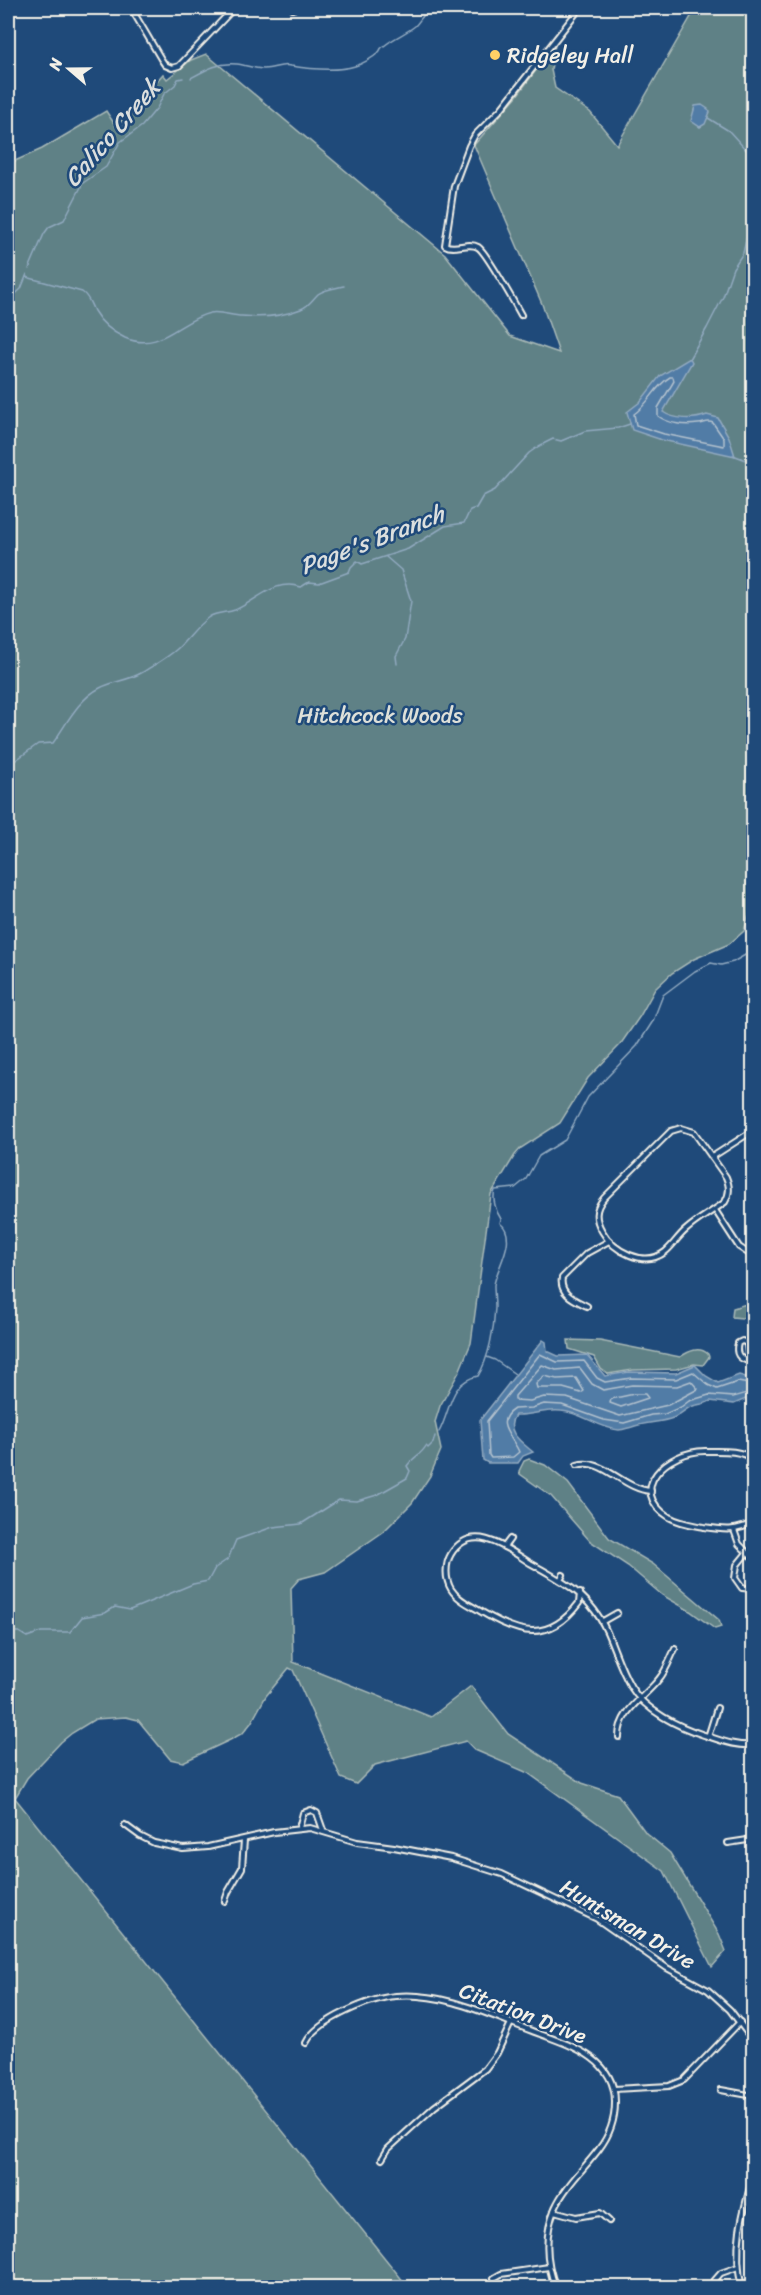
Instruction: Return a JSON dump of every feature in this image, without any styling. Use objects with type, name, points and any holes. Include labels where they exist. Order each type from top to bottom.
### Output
[{"type":"street","points":[[131,8],[161,59],[170,68],[179,66],[234,8]]},
{"type":"street","points":[[521,315],[491,264],[478,247],[474,245],[452,248],[445,245],[454,186],[469,146],[580,8]]},
{"type":"street","points":[[681,1128],[692,1131],[712,1157],[730,1185],[726,1200],[689,1227],[664,1253],[653,1258],[636,1257],[618,1249],[609,1241],[596,1219],[599,1204],[671,1131],[681,1128]]},
{"type":"street","points":[[712,1157],[753,1130]]},
{"type":"street","points":[[715,1210],[739,1247],[753,1257]]},
{"type":"street","points":[[587,1306],[564,1292],[561,1284],[562,1278],[567,1270],[587,1253],[609,1241]]},
{"type":"street","points":[[750,1360],[742,1360],[738,1356],[736,1349],[742,1341],[747,1343],[753,1366]]},
{"type":"street","points":[[752,1458],[728,1451],[698,1451],[682,1454],[660,1468],[654,1477],[651,1491],[656,1504],[669,1517],[689,1524],[718,1530],[734,1530],[753,1522]]},
{"type":"street","points":[[577,1465],[593,1464],[630,1486],[651,1491]]},
{"type":"street","points":[[734,1530],[739,1544],[753,1560]]},
{"type":"street","points":[[580,1593],[579,1603],[563,1620],[549,1628],[520,1630],[504,1625],[453,1592],[449,1585],[447,1567],[450,1555],[465,1541],[481,1538],[495,1541],[580,1593],[603,1621],[631,1687],[640,1698],[678,1725],[708,1737],[738,1745],[753,1745]]},
{"type":"street","points":[[504,1547],[510,1539]]},
{"type":"street","points":[[746,1554],[736,1565],[734,1575],[742,1588],[753,1589]]},
{"type":"street","points":[[560,1580],[563,1575]]},
{"type":"street","points":[[603,1621],[617,1613]]},
{"type":"street","points":[[618,1737],[622,1719],[660,1678],[675,1649]]},
{"type":"street","points":[[708,1737],[717,1708]]},
{"type":"street","name":"Huntsman Drive","points":[[299,1828],[303,1813],[311,1810],[316,1813],[325,1833]]},
{"type":"street","name":"Huntsman Drive","points":[[125,1825],[147,1840],[168,1847],[198,1848],[299,1828],[310,1828],[357,1842],[451,1858],[502,1874],[597,1919],[667,1968],[708,1990],[725,2004],[753,2042]]},
{"type":"street","points":[[728,1844],[753,1839]]},
{"type":"street","points":[[225,1901],[225,1897],[242,1868],[244,1840]]},
{"type":"street","name":"Citation Drive","points":[[306,2043],[311,2036],[347,2011],[371,2001],[392,1996],[415,1996],[446,2001],[581,2050],[602,2068],[614,2089]]},
{"type":"street","points":[[556,2288],[549,2267],[547,2239],[554,2211],[566,2189],[608,2134],[614,2115],[614,2089],[662,2086],[679,2082],[692,2073],[740,2022]]},
{"type":"street","points":[[382,2159],[388,2149],[434,2107],[485,2069],[497,2053],[511,2023]]},
{"type":"street","points":[[721,2090],[753,2096]]},
{"type":"street","points":[[742,2288],[738,2267],[739,2230],[753,2173]]},
{"type":"street","points":[[554,2211],[576,2217],[600,2213],[609,2221]]},
{"type":"street","points":[[494,2278],[501,2274],[549,2267]]},
{"type":"street","points":[[708,2288],[721,2273],[738,2267]]},
{"type":"green space","name":"Hitchcock Woods","points":[[696,8],[753,8],[754,897],[744,931],[729,944],[694,959],[672,973],[655,989],[620,1045],[588,1078],[560,1123],[521,1148],[515,1155],[491,1194],[471,1343],[459,1372],[440,1406],[435,1422],[441,1450],[430,1476],[412,1503],[383,1532],[325,1572],[299,1579],[291,1588],[293,1662],[431,1717],[471,1686],[508,1734],[582,1783],[618,1795],[646,1833],[670,1853],[719,1934],[726,1951],[712,1967],[664,1871],[528,1773],[475,1750],[466,1741],[375,1765],[356,1784],[341,1778],[293,1670],[289,1668],[266,1696],[243,1733],[183,1762],[170,1759],[138,1720],[126,1717],[95,1719],[61,1742],[27,1778],[15,1798],[408,2287],[8,2287],[8,164],[42,149],[106,111],[119,131],[125,124],[121,121],[163,74],[167,79],[191,60],[206,54],[445,254],[510,336],[559,353],[542,304],[474,145],[516,97],[555,45],[551,70],[555,88],[590,112],[617,145]]},
{"type":"green space","points":[[753,1302],[753,1319],[732,1317],[733,1308]]},
{"type":"green space","points":[[568,1340],[600,1341],[680,1357],[690,1351],[701,1350],[709,1357],[703,1365],[694,1364],[676,1369],[633,1370],[608,1374],[601,1369],[594,1357],[569,1349]]},
{"type":"green space","points":[[529,1459],[545,1465],[568,1483],[609,1538],[653,1564],[719,1620],[721,1627],[715,1629],[662,1595],[628,1566],[590,1541],[551,1496],[520,1474],[519,1471],[524,1461]]},
{"type":"water","points":[[702,105],[710,112],[705,124],[700,127],[691,121],[695,106]]},
{"type":"water","points":[[690,358],[692,362],[663,412],[678,418],[707,415],[718,418],[729,437],[735,456],[662,440],[632,430],[627,412],[640,402],[660,376]]},
{"type":"water","points":[[543,1340],[546,1342],[547,1351],[558,1356],[587,1355],[605,1376],[629,1372],[676,1373],[695,1365],[706,1376],[718,1383],[739,1375],[753,1379],[753,1396],[734,1404],[710,1401],[690,1407],[668,1420],[621,1430],[611,1429],[568,1412],[549,1411],[515,1415],[511,1426],[515,1436],[533,1452],[523,1456],[518,1463],[488,1463],[483,1460],[480,1420]]},
{"type":"waterway","name":"Calico Creek","points":[[191,78],[224,64],[264,69],[284,66],[314,69],[355,66],[373,57],[381,48],[415,26],[425,14],[434,8]]},
{"type":"waterway","name":"Calico Creek","points":[[29,269],[44,234],[49,227],[64,220],[83,183],[106,167],[120,142],[142,126],[157,108],[164,94],[175,85],[178,79],[183,78]]},
{"type":"waterway","points":[[689,359],[723,297],[733,268],[743,253],[751,219],[753,196],[753,176],[748,152],[729,131],[708,118]]},
{"type":"waterway","name":"Calico Creek","points":[[8,301],[21,289],[27,274]]},
{"type":"waterway","points":[[26,277],[82,292],[107,327],[125,338],[138,342],[160,339],[210,313],[257,317],[294,311],[306,306],[321,292],[344,286]]},
{"type":"waterway","name":"Page's Branch","points":[[8,762],[16,760],[38,744],[53,743],[79,705],[92,693],[137,675],[160,661],[177,649],[209,617],[235,610],[267,591],[283,585],[301,587],[309,582],[319,583],[349,572],[357,561],[362,564],[408,549],[445,526],[464,523],[470,510],[476,508],[483,496],[495,490],[529,453],[539,446],[553,439],[561,441],[585,431],[618,428],[630,424]]},
{"type":"waterway","name":"Page's Branch","points":[[733,455],[754,463]]},
{"type":"waterway","points":[[386,557],[401,570],[411,601],[405,639],[396,656],[397,664]]},
{"type":"waterway","points":[[8,738],[10,746],[8,755]]},
{"type":"waterway","points":[[439,1432],[456,1391],[468,1379],[478,1376],[490,1343],[495,1308],[494,1285],[507,1245],[505,1229],[500,1223],[501,1219],[495,1205],[495,1190],[515,1188],[526,1179],[539,1156],[565,1140],[588,1097],[637,1046],[653,1021],[663,995],[695,971],[711,963],[721,965],[733,962],[754,950]]},
{"type":"waterway","points":[[487,1357],[515,1374]]},
{"type":"waterway","points":[[8,1628],[8,1632],[19,1632],[27,1637],[41,1632],[70,1632],[82,1617],[105,1613],[115,1607],[130,1610],[193,1584],[208,1581],[215,1568],[228,1559],[236,1540],[273,1527],[301,1524],[339,1500],[357,1501],[377,1495],[407,1478],[410,1471],[407,1466],[426,1446],[428,1448],[433,1443],[435,1436]]},
{"type":"place","name":"Ridgeley Hall","points":[[495,55]]}]
